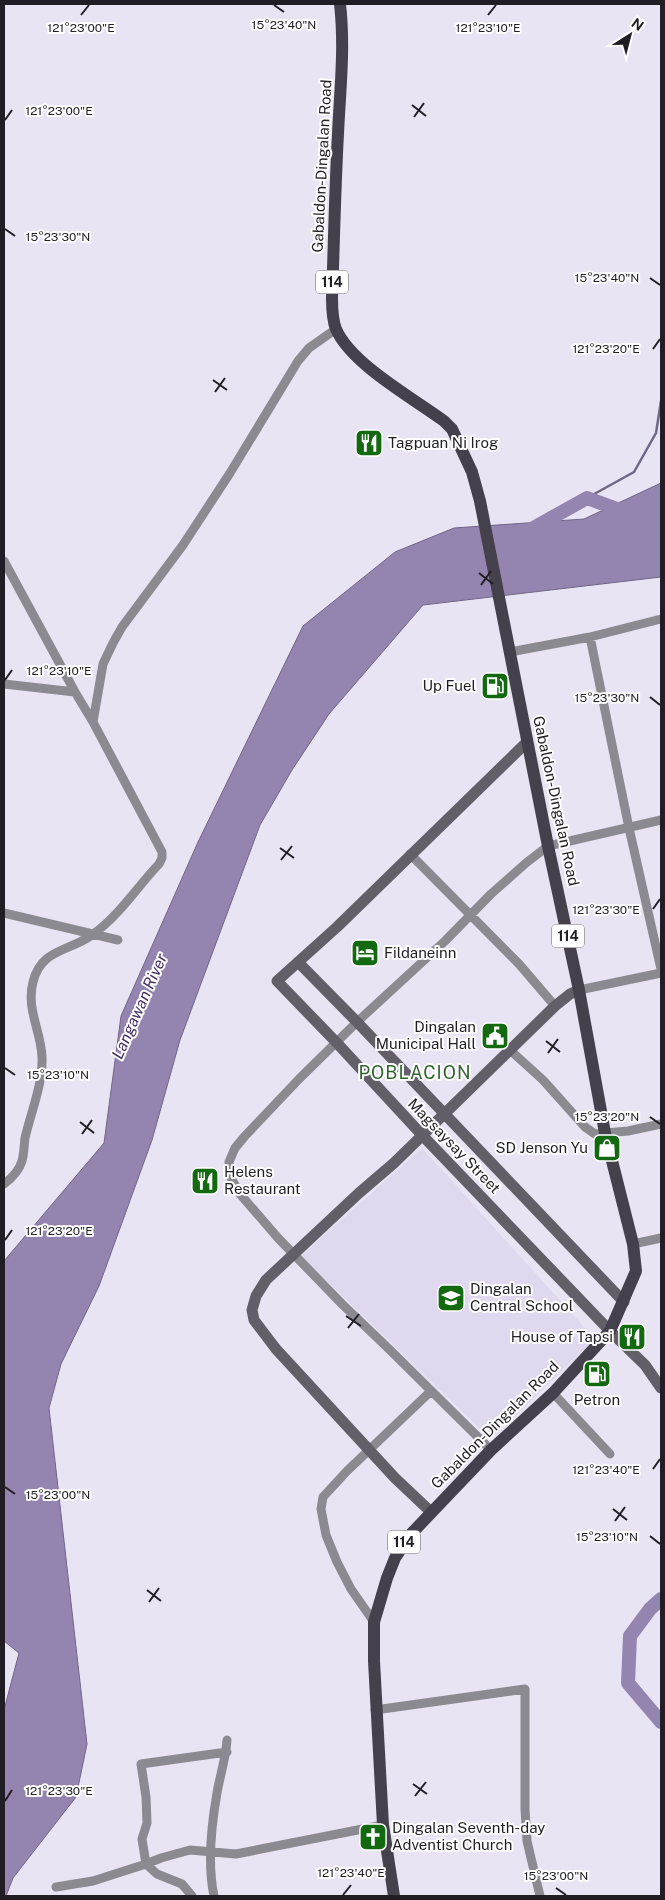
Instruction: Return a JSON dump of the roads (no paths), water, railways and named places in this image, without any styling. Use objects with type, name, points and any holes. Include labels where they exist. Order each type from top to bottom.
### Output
[{"type":"main road","name":"Gabaldon-Dingalan Road","points":[[340,4],[343,32],[343,72],[338,133],[332,298],[332,311],[336,329],[343,342],[366,364],[444,420],[452,429],[472,472],[480,501],[548,846],[579,990],[605,1133],[633,1244],[636,1271],[610,1331],[553,1393],[491,1450],[411,1534],[395,1558],[387,1578],[374,1622],[375,1710],[383,1825],[394,1896]]},
{"type":"street","points":[[93,722],[104,664],[122,627],[183,545],[230,474],[298,361],[309,348],[336,329]]},
{"type":"street","points":[[4,561],[162,852],[159,864],[118,911],[94,934],[83,941],[48,956],[42,961],[37,970],[30,996],[42,1056],[41,1073],[22,1160],[15,1175],[4,1184]]},
{"type":"street","points":[[510,652],[590,637],[661,619]]},
{"type":"street","points":[[431,1512],[395,1478],[276,1349],[254,1320],[252,1310],[260,1288],[293,1254],[394,1163],[555,1006],[570,994],[579,990],[661,971],[629,828],[590,637]]},
{"type":"street","points":[[4,684],[74,692]]},
{"type":"street","points":[[298,962],[368,897],[527,742]]},
{"type":"street","points":[[491,1450],[293,1254],[240,1194],[231,1178],[229,1162],[245,1136],[336,1042],[445,941],[516,871],[548,846],[661,820]]},
{"type":"street","points":[[410,854],[519,964],[555,1006]]},
{"type":"street","points":[[4,913],[118,940]]},
{"type":"street","name":"Magsaysay Street","points":[[624,1302],[298,962],[277,981],[610,1331],[656,1375],[661,1388]]},
{"type":"street","points":[[511,1051],[544,1080],[585,1127],[595,1134],[628,1131],[661,1124]]},
{"type":"street","points":[[633,1244],[661,1238]]},
{"type":"street","points":[[374,1622],[350,1589],[337,1562],[326,1534],[321,1509],[323,1497],[347,1471],[431,1391]]},
{"type":"street","points":[[553,1393],[610,1454]]},
{"type":"street","points":[[375,1710],[525,1689],[525,1809],[527,1841],[540,1896]]},
{"type":"street","points":[[214,1896],[210,1876],[210,1852],[217,1794],[228,1740]]},
{"type":"street","points":[[192,1896],[182,1884],[157,1874],[146,1864],[142,1839],[147,1823],[146,1797],[141,1764],[226,1752]]},
{"type":"street","points":[[56,1887],[93,1881],[190,1850],[236,1854],[383,1825]]},
{"type":"water","points":[[661,483],[661,577],[423,605],[329,714],[292,770],[260,825],[180,1040],[152,1140],[99,1286],[61,1364],[49,1408],[87,1744],[76,1797],[13,1878],[6,1896],[4,1896],[4,1710],[19,1653],[4,1641],[4,1261],[104,1143],[121,1016],[198,842],[303,626],[395,552],[454,528],[584,519]]},
{"type":"waterway","points":[[587,498],[634,472],[656,433],[661,401]]},
{"type":"waterway","name":"Langawan River","points":[[528,531],[587,498],[661,525]]},
{"type":"waterway","points":[[661,1599],[650,1609],[630,1636],[628,1683],[661,1722]]},
{"type":"place","name":"Tagpuan Ni Irog","points":[[369,443]]},
{"type":"place","name":"Up Fuel","points":[[495,686]]},
{"type":"place","name":"Fildaneinn","points":[[365,953]]},
{"type":"place","name":"Dingalan Municipal Hall","points":[[495,1036]]},
{"type":"place","name":"SD Jenson Yu","points":[[607,1148]]},
{"type":"place","name":"Helens Restaurant","points":[[205,1181]]},
{"type":"place","name":"Dingalan Central School","points":[[451,1298]]},
{"type":"place","name":"House of Tapsi","points":[[632,1337]]},
{"type":"place","name":"Petron","points":[[597,1374]]},
{"type":"place","name":"Dingalan Seventh-day Adventist Church","points":[[373,1837]]},
{"type":"district","name":"POBLACION","points":[[415,1073]]}]
